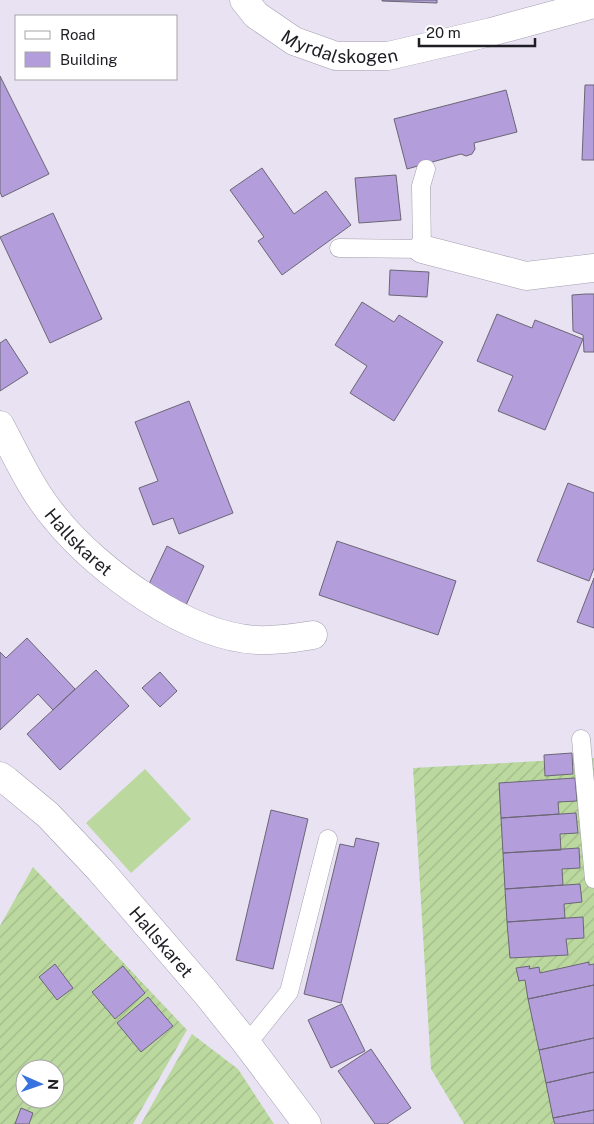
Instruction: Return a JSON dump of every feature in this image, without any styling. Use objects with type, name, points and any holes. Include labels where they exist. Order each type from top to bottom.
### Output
[{"type":"street","name":"Myrdalskogen","points":[[244,0],[256,15],[294,41],[336,56],[388,56],[492,32],[594,4]]},
{"type":"street","points":[[422,250],[526,276],[594,268]]},
{"type":"street","name":"Hallskaret","points":[[0,424],[29,480],[56,519],[82,548],[144,597],[202,627],[230,636],[256,640],[282,640],[314,635]]},
{"type":"street","name":"Hallskaret","points":[[0,776],[48,815],[100,870],[206,993],[307,1124]]},
{"type":"lane","points":[[339,248],[422,250],[421,186],[426,169]]},
{"type":"lane","points":[[581,739],[594,879]]},
{"type":"lane","points":[[247,1044],[289,992],[328,839]]},
{"type":"green space","points":[[594,758],[594,1124],[464,1124],[431,1069],[413,768]]},
{"type":"green space","points":[[145,769],[191,819],[131,873],[86,823]]},
{"type":"green space","points":[[33,867],[187,1030],[133,1124],[0,1124],[0,926]]},
{"type":"green space","points":[[192,1034],[238,1069],[274,1124],[141,1124]]},
{"type":"building","points":[[437,0],[437,3],[382,1]]},
{"type":"building","points":[[0,76],[49,174],[2,197],[0,192]]},
{"type":"building","points":[[585,85],[594,85],[594,160],[582,160]]},
{"type":"building","points":[[506,90],[517,132],[474,143],[475,149],[472,154],[466,156],[461,154],[407,169],[394,119]]},
{"type":"building","points":[[262,168],[294,214],[326,191],[351,225],[282,275],[258,241],[264,237],[230,190]]},
{"type":"building","points":[[396,175],[401,220],[359,223],[355,178]]},
{"type":"building","points":[[53,213],[102,319],[50,343],[0,237]]},
{"type":"building","points":[[390,270],[429,272],[427,297],[389,295]]},
{"type":"building","points":[[594,294],[594,352],[584,352],[583,335],[573,331],[572,295]]},
{"type":"building","points":[[362,302],[394,322],[399,315],[443,342],[394,421],[350,393],[367,366],[335,345]]},
{"type":"building","points":[[497,314],[532,328],[535,320],[583,339],[545,430],[498,411],[513,376],[477,361]]},
{"type":"building","points":[[6,339],[28,373],[0,391],[0,343]]},
{"type":"building","points":[[189,401],[233,513],[179,534],[173,518],[153,525],[139,488],[158,481],[135,422]]},
{"type":"building","points":[[568,483],[594,493],[594,568],[589,581],[537,561]]},
{"type":"building","points":[[337,541],[456,581],[438,635],[319,595]]},
{"type":"building","points":[[167,546],[204,566],[186,605],[149,584]]},
{"type":"building","points":[[594,578],[594,628],[577,622]]},
{"type":"building","points":[[27,638],[75,689],[53,710],[38,694],[0,730],[0,652],[6,658]]},
{"type":"building","points":[[96,670],[129,706],[60,770],[27,734]]},
{"type":"building","points":[[160,672],[177,691],[160,707],[142,688]]},
{"type":"building","points":[[572,753],[573,774],[545,776],[544,755]]},
{"type":"building","points":[[575,778],[577,801],[558,802],[559,814],[501,818],[499,783]]},
{"type":"building","points":[[271,810],[308,819],[273,969],[236,960]]},
{"type":"building","points":[[576,813],[578,833],[560,834],[561,850],[503,853],[501,818]]},
{"type":"building","points":[[356,838],[379,843],[341,1003],[304,994],[340,844],[354,847]]},
{"type":"building","points":[[579,848],[580,868],[562,869],[563,885],[505,889],[503,853]]},
{"type":"building","points":[[580,884],[582,902],[564,904],[565,918],[507,922],[505,889]]},
{"type":"building","points":[[583,917],[584,938],[566,939],[568,955],[510,958],[507,922]]},
{"type":"building","points":[[589,962],[589,965],[594,964],[594,985],[528,999],[525,980],[519,981],[516,968],[530,966],[529,969],[539,967],[540,973]]},
{"type":"building","points":[[55,964],[73,988],[57,1000],[39,977]]},
{"type":"building","points":[[123,966],[145,993],[115,1019],[92,992]]},
{"type":"building","points":[[594,985],[594,1038],[539,1050],[528,999]]},
{"type":"building","points":[[148,997],[173,1026],[141,1052],[117,1023]]},
{"type":"building","points":[[342,1004],[365,1051],[331,1068],[308,1020]]},
{"type":"building","points":[[594,1038],[594,1072],[546,1083],[539,1050]]},
{"type":"building","points":[[371,1049],[411,1108],[387,1124],[375,1124],[338,1071]]},
{"type":"building","points":[[594,1072],[594,1110],[553,1118],[546,1083]]},
{"type":"building","points":[[21,1109],[33,1113],[29,1124],[15,1124]]},
{"type":"building","points":[[594,1110],[594,1124],[555,1124],[553,1118]]}]
